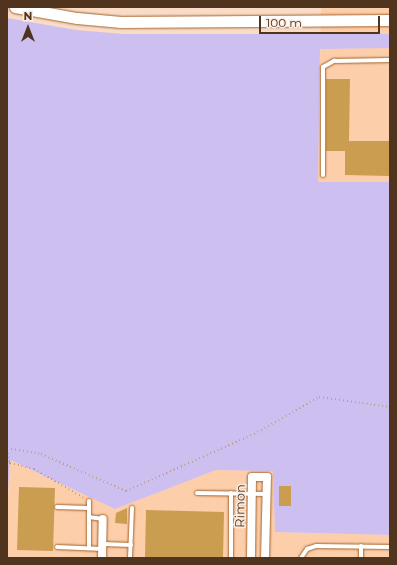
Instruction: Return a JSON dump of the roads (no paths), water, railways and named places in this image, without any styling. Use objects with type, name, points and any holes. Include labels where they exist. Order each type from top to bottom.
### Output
[{"type":"street","points":[[15,7],[77,18],[121,22],[390,20]]},
{"type":"street","name":"Rimon","points":[[251,558],[252,477],[267,478],[265,558]]},
{"type":"street","points":[[102,558],[103,519]]},
{"type":"lane","points":[[323,175],[323,67],[334,61],[390,60]]},
{"type":"lane","points":[[197,493],[266,494]]},
{"type":"lane","points":[[231,493],[231,558]]},
{"type":"lane","points":[[89,501],[89,548]]},
{"type":"lane","points":[[57,507],[89,508]]},
{"type":"lane","points":[[130,558],[132,508]]},
{"type":"lane","points":[[89,517],[103,519]]},
{"type":"lane","points":[[57,547],[89,548],[131,545]]},
{"type":"lane","points":[[300,558],[308,549],[316,546],[390,547]]},
{"type":"lane","points":[[361,558],[362,546]]}]
